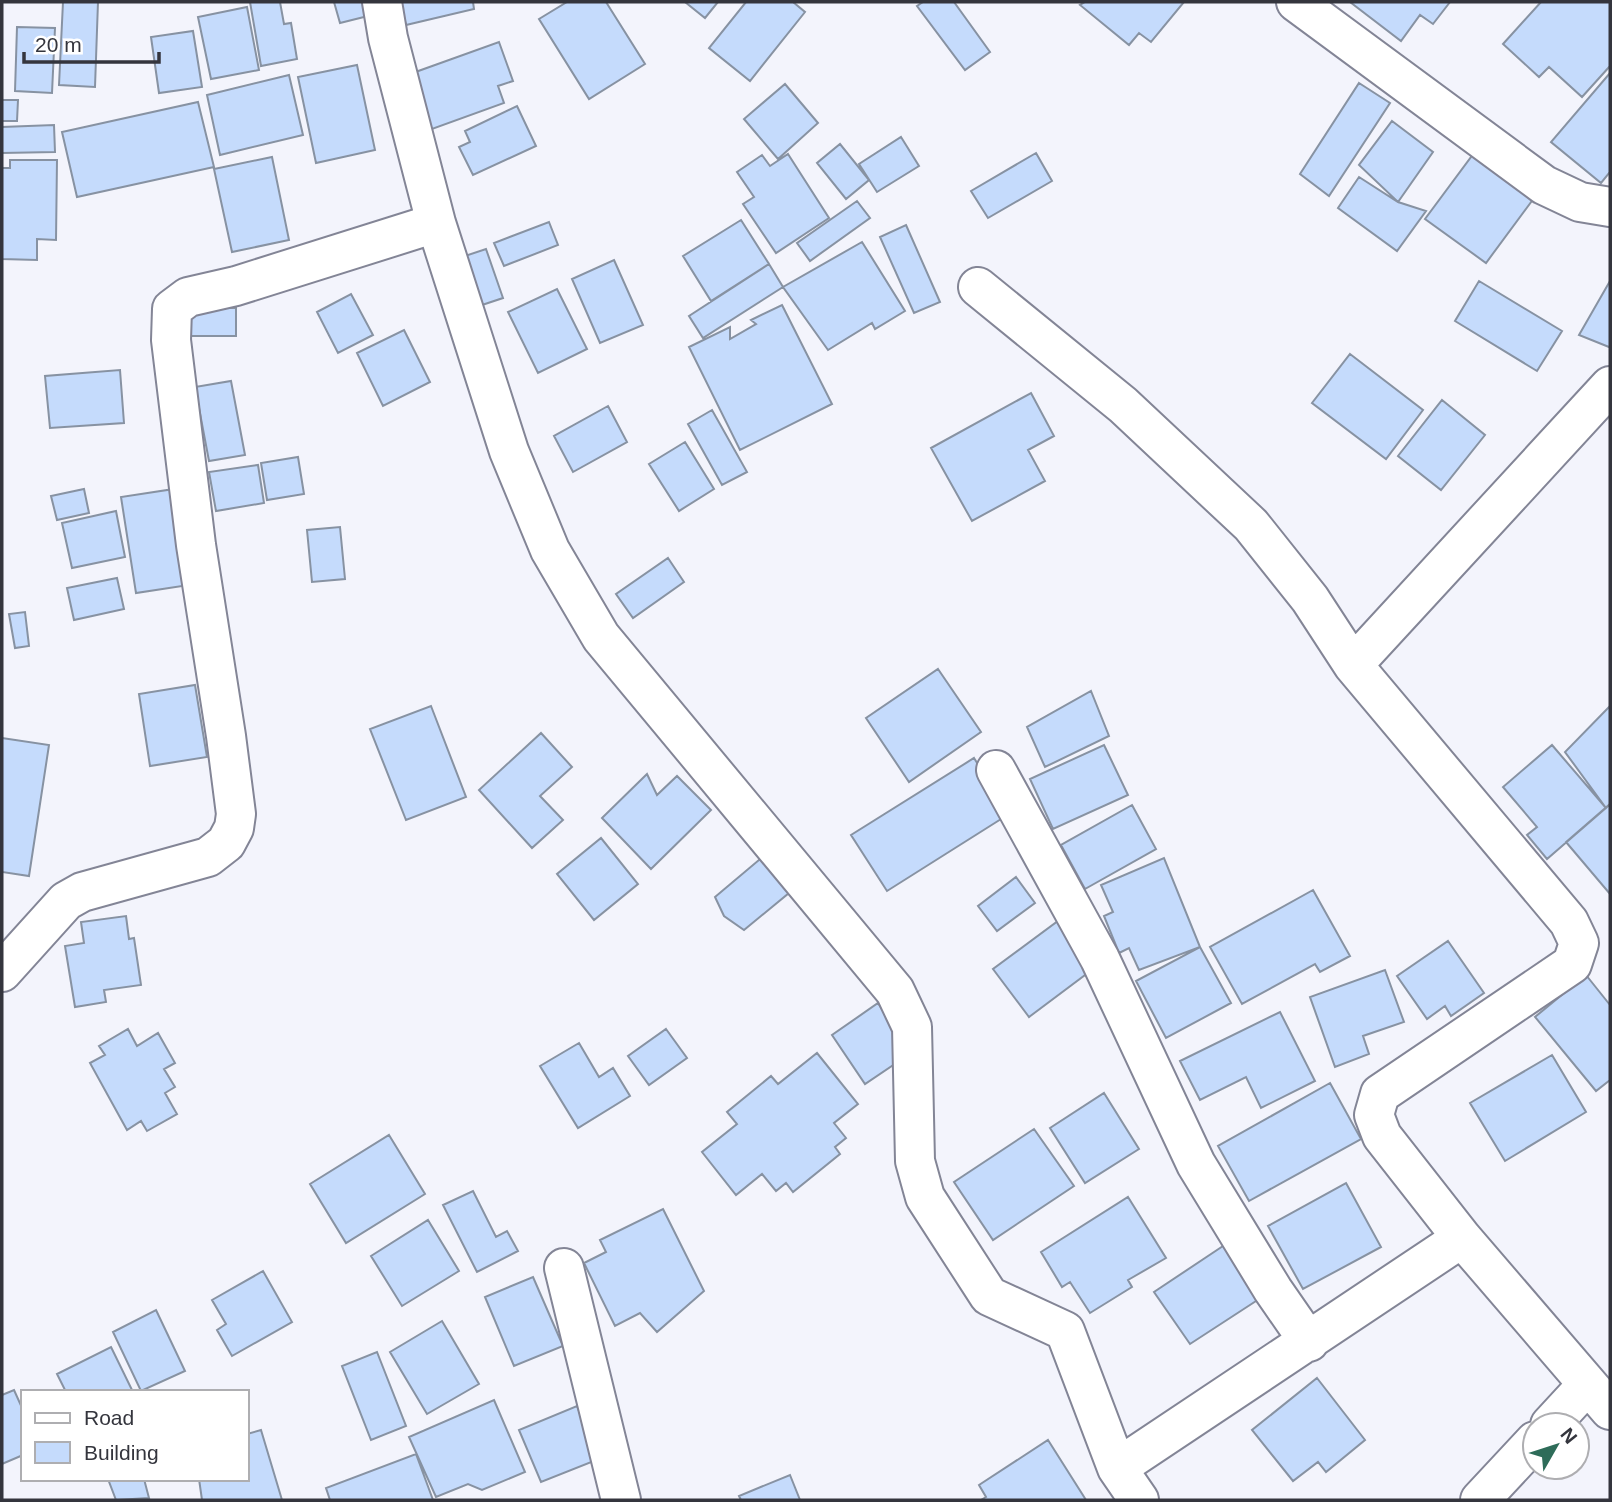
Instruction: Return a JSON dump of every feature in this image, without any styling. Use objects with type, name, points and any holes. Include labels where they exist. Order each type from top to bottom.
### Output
[{"type":"street","points":[[382,2],[388,38],[436,223],[509,451],[550,550],[601,637],[895,991],[912,1027],[915,1161],[925,1197],[989,1296],[1065,1331],[1117,1468],[1139,1500]]},
{"type":"street","points":[[1296,2],[1544,185],[1580,202],[1610,207]]},
{"type":"street","points":[[2,972],[66,901],[82,892],[208,858],[226,844],[234,828],[236,814],[226,736],[196,545],[179,409],[171,340],[172,309],[188,297],[236,286],[436,223]]},
{"type":"street","points":[[978,287],[1123,405],[1251,525],[1310,599],[1353,665],[1569,922],[1579,943],[1572,964],[1380,1094],[1374,1115],[1382,1136],[1462,1238],[1598,1398],[1575,1411]]},
{"type":"street","points":[[1353,665],[1610,386]]},
{"type":"street","points":[[996,770],[1100,960],[1196,1164],[1273,1290],[1309,1342]]},
{"type":"street","points":[[1117,1468],[1462,1238]]},
{"type":"street","points":[[564,1268],[621,1500]]},
{"type":"street","points":[[1480,1500],[1521,1456]]},
{"type":"building","points":[[63,2],[98,2],[95,87],[59,85]]},
{"type":"building","points":[[250,2],[280,2],[284,24],[291,23],[297,59],[261,66]]},
{"type":"building","points":[[334,2],[365,2],[368,16],[340,23]]},
{"type":"building","points":[[400,2],[473,2],[474,9],[406,25]]},
{"type":"building","points":[[567,2],[606,2],[645,64],[589,99],[539,19]]},
{"type":"building","points":[[685,2],[718,2],[705,18]]},
{"type":"building","points":[[746,2],[793,2],[805,12],[750,81],[709,48]]},
{"type":"building","points":[[923,2],[954,2],[990,52],[965,70],[917,6]]},
{"type":"building","points":[[1085,2],[1184,2],[1151,42],[1139,33],[1129,45],[1080,5]]},
{"type":"building","points":[[1350,2],[1450,2],[1433,24],[1420,15],[1401,41]]},
{"type":"building","points":[[1541,2],[1610,2],[1610,66],[1582,97],[1549,67],[1539,77],[1503,44]]},
{"type":"building","points":[[247,7],[259,70],[211,79],[198,17]]},
{"type":"building","points":[[17,27],[55,28],[52,93],[15,91]]},
{"type":"building","points":[[193,31],[202,87],[159,93],[151,37]]},
{"type":"building","points":[[499,42],[513,81],[498,86],[504,103],[421,133],[410,74]]},
{"type":"building","points":[[357,65],[375,150],[316,163],[298,77]]},
{"type":"building","points":[[1610,73],[1610,172],[1601,183],[1551,142]]},
{"type":"building","points":[[289,75],[303,135],[220,155],[207,95]]},
{"type":"building","points":[[1359,83],[1390,103],[1329,196],[1300,174]]},
{"type":"building","points":[[785,84],[818,123],[778,159],[744,119]]},
{"type":"building","points":[[2,100],[18,100],[17,121],[2,121]]},
{"type":"building","points":[[198,102],[214,167],[77,197],[62,132]]},
{"type":"building","points":[[517,106],[536,146],[473,175],[459,147],[470,142],[465,131]]},
{"type":"building","points":[[1392,121],[1433,152],[1398,202],[1359,165]]},
{"type":"building","points":[[54,125],[55,152],[2,153],[2,127]]},
{"type":"building","points":[[901,137],[919,166],[877,192],[859,164]]},
{"type":"building","points":[[840,144],[869,180],[846,199],[817,163]]},
{"type":"building","points":[[1477,149],[1537,194],[1486,263],[1425,219]]},
{"type":"building","points":[[1036,153],[1052,181],[988,218],[971,191]]},
{"type":"building","points":[[788,154],[829,218],[776,253],[743,204],[754,197],[737,172],[762,155],[770,166]]},
{"type":"building","points":[[272,157],[289,240],[232,252],[214,169]]},
{"type":"building","points":[[10,160],[57,160],[56,240],[37,239],[37,260],[2,259],[2,168],[10,168]]},
{"type":"building","points":[[1359,177],[1398,202],[1426,211],[1397,251],[1338,208]]},
{"type":"building","points":[[857,201],[870,218],[810,261],[797,243]]},
{"type":"building","points":[[741,220],[769,264],[711,301],[683,256]]},
{"type":"building","points":[[549,222],[558,245],[504,266],[494,243]]},
{"type":"building","points":[[906,225],[940,302],[914,313],[880,237]]},
{"type":"building","points":[[862,242],[905,311],[875,329],[872,323],[828,350],[783,287]]},
{"type":"building","points":[[486,249],[503,298],[467,310],[450,261]]},
{"type":"building","points":[[614,260],[643,325],[600,343],[572,279]]},
{"type":"building","points":[[769,264],[783,287],[703,338],[689,316]]},
{"type":"building","points":[[1479,281],[1562,331],[1537,371],[1455,321]]},
{"type":"building","points":[[1610,281],[1610,346],[1609,347],[1579,335]]},
{"type":"building","points":[[557,289],[587,349],[538,373],[508,312]]},
{"type":"building","points":[[351,294],[373,335],[338,353],[317,312]]},
{"type":"building","points":[[782,305],[832,404],[740,450],[689,347],[730,327],[730,339],[756,324],[751,320]]},
{"type":"building","points":[[186,307],[236,308],[236,336],[186,336]]},
{"type":"building","points":[[404,330],[430,382],[383,406],[357,353]]},
{"type":"building","points":[[1350,354],[1423,410],[1386,459],[1312,403]]},
{"type":"building","points":[[120,370],[124,423],[50,428],[45,376]]},
{"type":"building","points":[[231,381],[245,455],[209,461],[195,387]]},
{"type":"building","points":[[1031,393],[1054,436],[1028,450],[1045,481],[972,521],[931,448]]},
{"type":"building","points":[[1442,400],[1485,435],[1441,490],[1398,456]]},
{"type":"building","points":[[608,406],[627,442],[573,472],[554,436]]},
{"type":"building","points":[[712,410],[747,472],[722,485],[688,424]]},
{"type":"building","points":[[685,442],[714,489],[679,511],[649,464]]},
{"type":"building","points":[[298,457],[304,494],[267,500],[261,463]]},
{"type":"building","points":[[258,465],[264,503],[216,511],[209,472]]},
{"type":"building","points":[[84,489],[89,513],[57,520],[51,496]]},
{"type":"building","points":[[174,489],[189,585],[136,593],[121,497]]},
{"type":"building","points":[[116,511],[125,557],[72,568],[62,523]]},
{"type":"building","points":[[340,527],[345,579],[312,582],[307,530]]},
{"type":"building","points":[[668,558],[684,582],[633,618],[616,594]]},
{"type":"building","points":[[117,578],[124,609],[74,620],[67,588]]},
{"type":"building","points":[[25,612],[29,646],[15,648],[9,614]]},
{"type":"building","points":[[938,669],[981,732],[909,782],[866,718]]},
{"type":"building","points":[[195,685],[207,757],[150,766],[139,694]]},
{"type":"building","points":[[1091,691],[1109,736],[1045,767],[1027,727]]},
{"type":"building","points":[[431,706],[466,797],[406,820],[370,729]]},
{"type":"building","points":[[1610,706],[1610,804],[1606,808],[1565,752]]},
{"type":"building","points":[[541,733],[572,767],[540,796],[563,820],[532,848],[479,790]]},
{"type":"building","points":[[2,738],[49,745],[29,876],[2,872]]},
{"type":"building","points":[[1104,745],[1128,795],[1053,829],[1030,779]]},
{"type":"building","points":[[1552,745],[1606,808],[1547,859],[1527,835],[1537,827],[1503,787]]},
{"type":"building","points":[[974,758],[1009,814],[887,891],[851,835]]},
{"type":"building","points":[[647,774],[657,795],[677,776],[711,810],[651,869],[602,818]]},
{"type":"building","points":[[1610,804],[1610,894],[1566,842]]},
{"type":"building","points":[[1132,805],[1156,849],[1085,889],[1061,845]]},
{"type":"building","points":[[601,838],[638,884],[594,920],[557,874]]},
{"type":"building","points":[[766,854],[795,888],[744,930],[724,916],[715,897]]},
{"type":"building","points":[[1164,858],[1200,947],[1139,970],[1129,948],[1119,953],[1104,916],[1113,912],[1101,885]]},
{"type":"building","points":[[1016,877],[1035,903],[997,931],[978,906]]},
{"type":"building","points":[[1313,890],[1350,956],[1320,972],[1315,964],[1242,1004],[1210,947]]},
{"type":"building","points":[[126,916],[129,939],[134,938],[141,985],[104,990],[106,1002],[75,1007],[65,946],[84,943],[81,922]]},
{"type":"building","points":[[1062,918],[1097,966],[1029,1017],[993,969]]},
{"type":"building","points":[[1448,941],[1484,993],[1451,1016],[1445,1006],[1427,1019],[1397,976]]},
{"type":"building","points":[[1200,947],[1231,1003],[1166,1038],[1136,981]]},
{"type":"building","points":[[1385,970],[1404,1022],[1363,1036],[1369,1054],[1335,1067],[1310,997]]},
{"type":"building","points":[[1586,975],[1610,1005],[1610,1080],[1596,1091],[1535,1017]]},
{"type":"building","points":[[878,1003],[911,1053],[865,1084],[832,1035]]},
{"type":"building","points":[[1280,1012],[1315,1081],[1261,1108],[1246,1077],[1200,1100],[1180,1061]]},
{"type":"building","points":[[128,1029],[137,1046],[158,1033],[175,1063],[164,1069],[175,1087],[165,1093],[177,1114],[147,1131],[141,1121],[127,1130],[90,1063],[105,1055],[99,1046]]},
{"type":"building","points":[[666,1029],[687,1058],[649,1085],[628,1056]]},
{"type":"building","points":[[579,1043],[599,1077],[613,1068],[630,1096],[578,1128],[540,1066]]},
{"type":"building","points":[[817,1053],[858,1104],[834,1123],[846,1138],[835,1147],[840,1154],[793,1192],[786,1183],[776,1191],[762,1174],[736,1195],[702,1152],[737,1124],[727,1112],[771,1076],[778,1084]]},
{"type":"building","points":[[1552,1055],[1586,1112],[1505,1161],[1470,1103]]},
{"type":"building","points":[[1330,1083],[1361,1139],[1249,1201],[1218,1146]]},
{"type":"building","points":[[1104,1093],[1139,1149],[1085,1183],[1050,1128]]},
{"type":"building","points":[[1034,1129],[1074,1186],[993,1240],[954,1182]]},
{"type":"building","points":[[389,1135],[425,1194],[346,1243],[310,1184]]},
{"type":"building","points":[[1346,1183],[1381,1247],[1303,1289],[1268,1226]]},
{"type":"building","points":[[473,1191],[496,1237],[507,1231],[518,1251],[477,1272],[443,1205]]},
{"type":"building","points":[[1128,1197],[1166,1258],[1128,1280],[1132,1287],[1090,1313],[1070,1282],[1062,1287],[1041,1252]]},
{"type":"building","points":[[663,1209],[704,1291],[657,1332],[640,1313],[615,1326],[584,1263],[606,1252],[600,1240]]},
{"type":"building","points":[[428,1220],[459,1271],[402,1306],[371,1256]]},
{"type":"building","points":[[1235,1238],[1273,1290],[1190,1344],[1154,1292]]},
{"type":"building","points":[[263,1271],[292,1322],[232,1356],[217,1330],[226,1324],[212,1300]]},
{"type":"building","points":[[533,1277],[563,1346],[514,1366],[485,1297]]},
{"type":"building","points":[[156,1310],[185,1371],[141,1390],[113,1332]]},
{"type":"building","points":[[442,1321],[479,1384],[427,1414],[390,1352]]},
{"type":"building","points":[[111,1347],[132,1390],[65,1390],[57,1374]]},
{"type":"building","points":[[377,1352],[406,1426],[371,1440],[342,1366]]},
{"type":"building","points":[[1317,1378],[1365,1440],[1326,1472],[1318,1462],[1293,1481],[1252,1430]]},
{"type":"building","points":[[14,1390],[21,1406],[21,1456],[2,1464],[2,1395]]},
{"type":"building","points":[[494,1400],[525,1472],[482,1490],[468,1484],[436,1497],[409,1437]]},
{"type":"building","points":[[577,1406],[599,1459],[541,1482],[519,1430]]},
{"type":"building","points":[[261,1430],[282,1500],[202,1500],[199,1481],[248,1481],[248,1434]]},
{"type":"building","points":[[1048,1440],[1086,1500],[981,1500],[986,1497],[979,1485]]},
{"type":"building","points":[[416,1454],[433,1500],[330,1500],[326,1488]]},
{"type":"building","points":[[790,1475],[800,1500],[741,1500],[739,1496]]},
{"type":"building","points":[[109,1481],[145,1481],[149,1498],[116,1500]]}]
